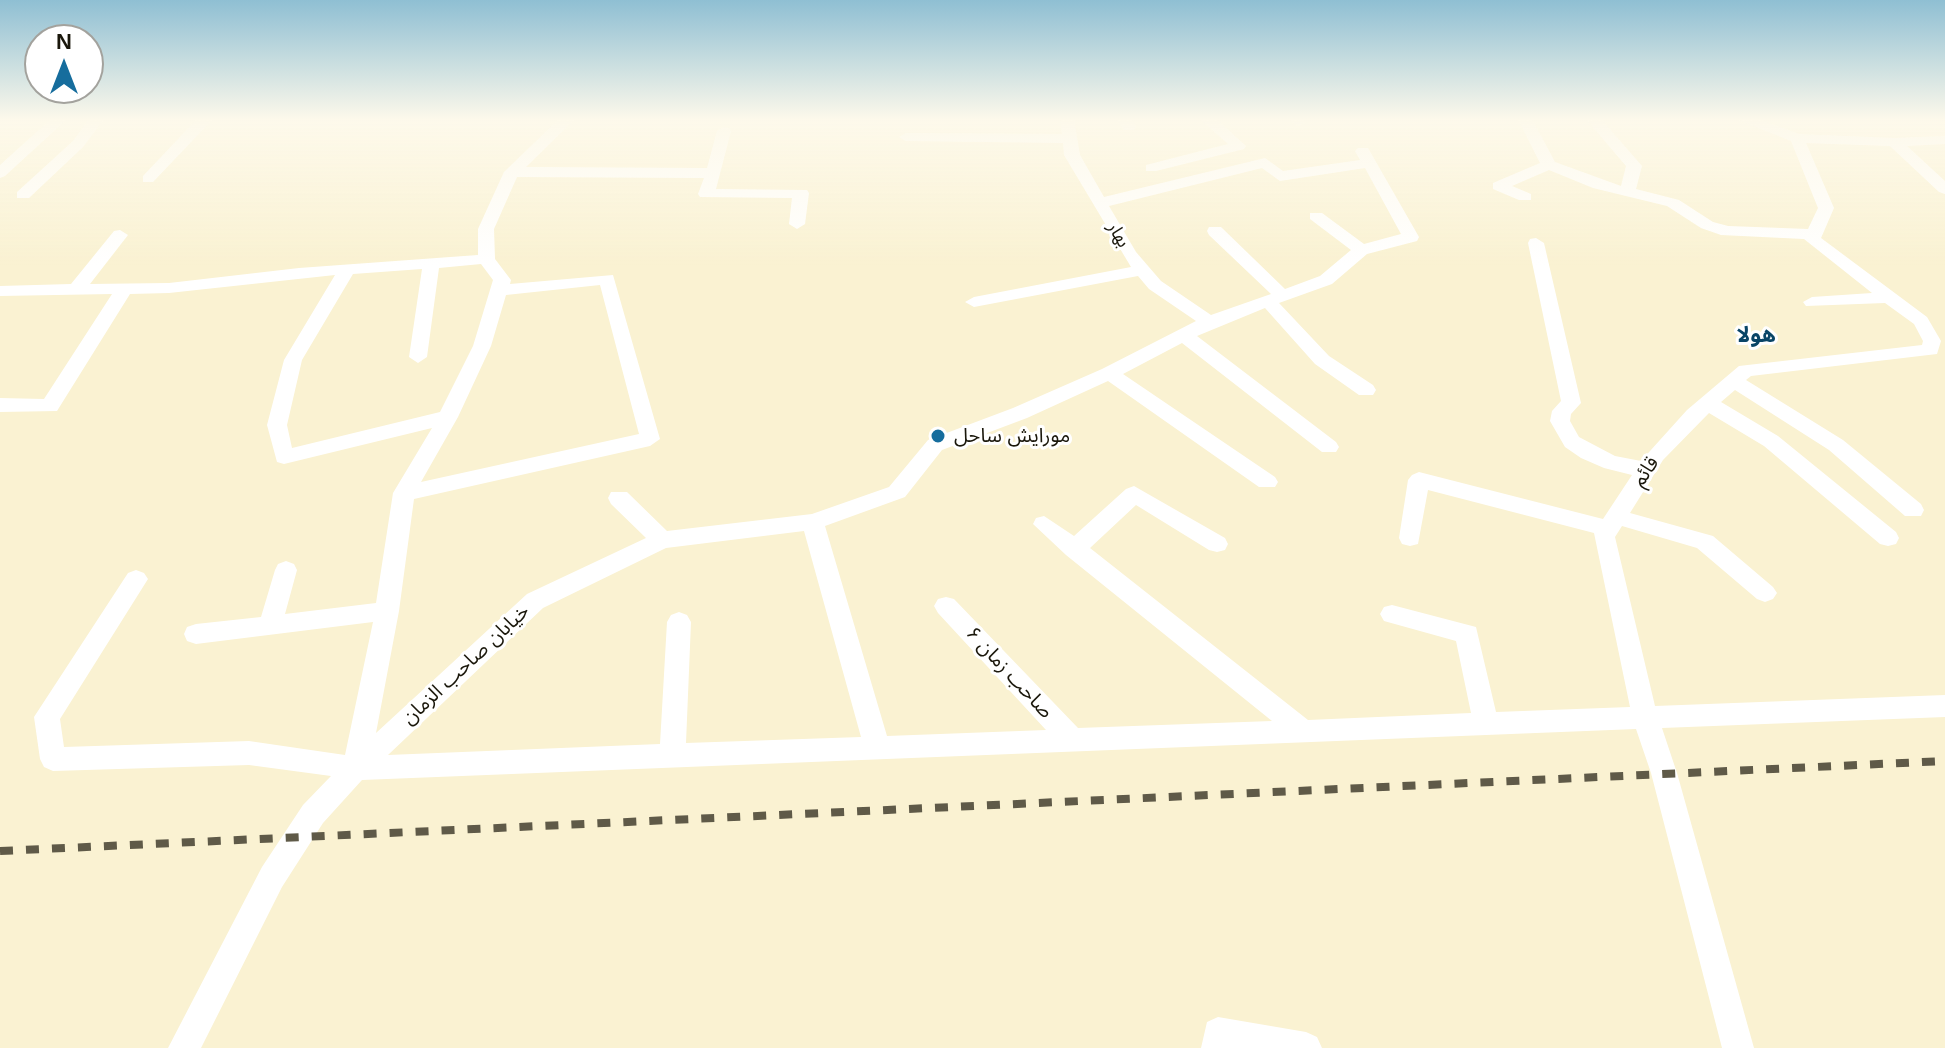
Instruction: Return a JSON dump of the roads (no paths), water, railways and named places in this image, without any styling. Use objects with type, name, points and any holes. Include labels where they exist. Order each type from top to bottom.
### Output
[{"type":"street","points":[[23,195],[52,168]]},
{"type":"street","points":[[148,179],[159,168]]},
{"type":"street","points":[[356,768],[387,611],[404,493],[448,417],[482,346],[502,280],[486,259],[486,229],[499,195],[517,168]]},
{"type":"street","points":[[715,168],[706,194],[801,193],[797,224]]},
{"type":"street","name":"بهار","points":[[1080,168],[1129,254],[1142,270],[1155,285],[1209,322]]},
{"type":"street","points":[[1100,203],[1245,168]]},
{"type":"street","points":[[1271,168],[1280,176],[1317,168]]},
{"type":"street","points":[[1316,216],[1361,250],[1411,237],[1373,168]]},
{"type":"street","points":[[1525,197],[1499,186],[1542,168]]},
{"type":"street","points":[[1556,168],[1599,185],[1673,203],[1707,225],[1727,231],[1814,234],[1826,208],[1809,168]]},
{"type":"street","points":[[1627,192],[1633,168]]},
{"type":"street","points":[[1922,168],[1945,189]]},
{"type":"street","points":[[512,172],[714,173]]},
{"type":"street","points":[[1215,231],[1275,298],[1322,360],[1366,390]]},
{"type":"street","name":"قائم","points":[[1814,234],[1812,239],[1921,321],[1940,352]]},
{"type":"street","points":[[76,290],[120,235]]},
{"type":"street","points":[[1536,243],[1571,403],[1562,411],[1560,421],[1572,442],[1588,453],[1611,463],[1647,470]]},
{"type":"street","name":"خیابان صاحب الزمان","points":[[184,1048],[272,877],[313,814],[356,768],[535,601],[662,540],[717,531],[813,522],[897,492],[935,445],[1020,413],[1109,373],[1209,322],[1326,280],[1361,250]]},
{"type":"street","points":[[0,291],[169,288],[486,259]]},
{"type":"street","points":[[418,357],[431,263]]},
{"type":"street","points":[[347,270],[293,360],[277,425],[284,457],[448,417]]},
{"type":"street","points":[[974,302],[1142,270]]},
{"type":"street","points":[[404,493],[650,439],[607,279],[499,290]]},
{"type":"street","points":[[0,405],[50,406],[124,289]]},
{"type":"street","points":[[1812,302],[1888,297]]},
{"type":"street","points":[[1184,335],[1329,447]]},
{"type":"street","name":"قائم","points":[[1613,523],[1656,455],[1707,403],[1746,370],[1940,352]]},
{"type":"street","points":[[1109,373],[1267,482]]},
{"type":"street","points":[[1734,381],[1836,445],[1913,510]]},
{"type":"street","points":[[1707,403],[1771,441],[1888,538]]},
{"type":"street","points":[[1410,538],[1419,480],[1705,542],[1765,593]]},
{"type":"street","points":[[1074,549],[1134,494],[1217,544]]},
{"type":"street","points":[[619,498],[662,540]]},
{"type":"street","points":[[813,522],[877,748]]},
{"type":"street","points":[[1613,523],[1604,536],[1608,563],[1645,717],[1664,773],[1738,1048]]},
{"type":"street","points":[[1044,524],[1303,731]]},
{"type":"street","points":[[270,625],[286,570]]},
{"type":"street","points":[[136,579],[47,717],[53,759],[249,753],[356,768],[1945,706]]},
{"type":"street","name":"صاحب زمان ۶","points":[[946,606],[1072,740]]},
{"type":"street","points":[[196,634],[387,611]]},
{"type":"street","points":[[1392,614],[1467,634],[1486,724]]},
{"type":"street","points":[[672,756],[679,622]]},
{"type":"street","points":[[1217,1048],[1218,1033],[1306,1048]]},
{"type":"railway","points":[[0,851],[1945,761]]},
{"type":"place","name":"مورایش ساحل","points":[[938,436]]},
{"type":"district","name":"هولا","points":[[1756,336]]}]
